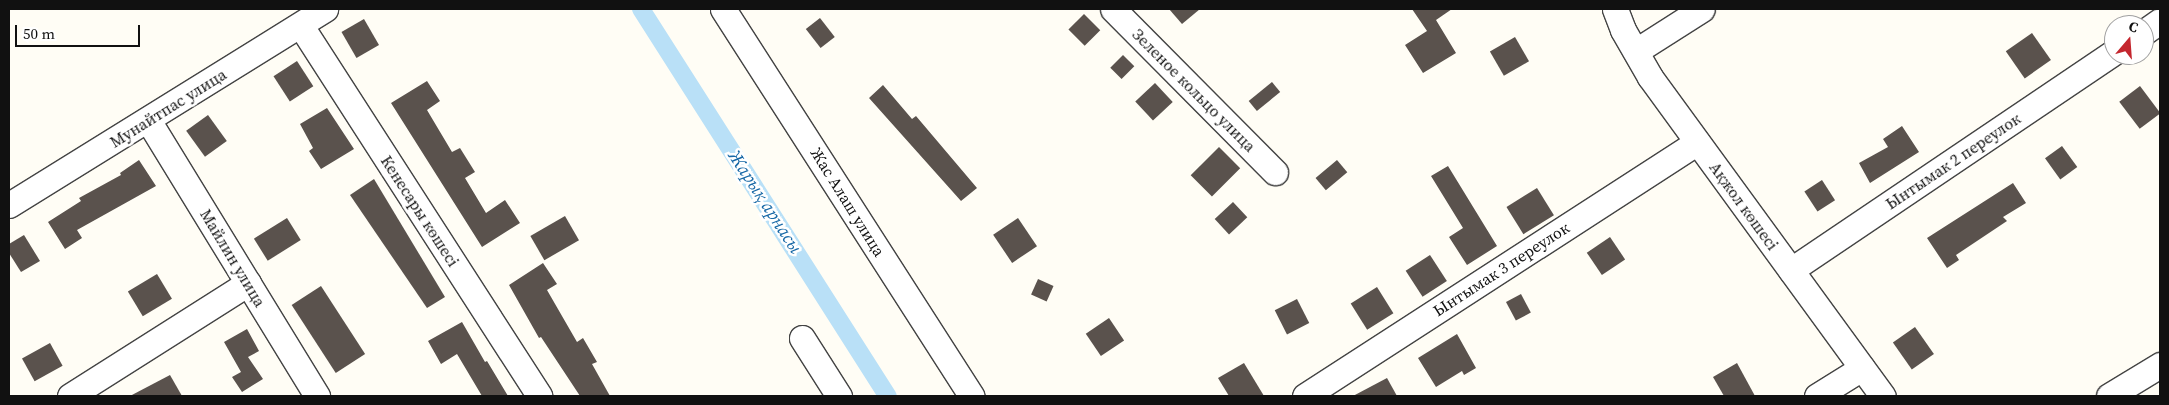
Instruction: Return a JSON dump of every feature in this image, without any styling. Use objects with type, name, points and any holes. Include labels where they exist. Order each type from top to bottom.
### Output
[{"type":"street","name":"Мунайтпас улица","points":[[9,205],[301,26],[325,9]]},
{"type":"street","name":"Жас Алаш улица","points":[[723,9],[971,396]]},
{"type":"street","name":"Зеленое кольцо улица","points":[[1113,9],[1275,172]]},
{"type":"street","name":"Ақжол көшесі","points":[[1616,9],[1636,51],[1697,142],[1883,396]]},
{"type":"street","points":[[1636,51],[1702,9]]},
{"type":"street","name":"Кенесары көшесі","points":[[301,26],[539,396]]},
{"type":"street","name":"Ынтымак 2 переулок","points":[[1791,270],[2104,59]]},
{"type":"street","name":"Майлин улица","points":[[148,120],[317,396]]},
{"type":"street","name":"Ынтымак 3 переулок","points":[[1306,396],[1697,142]]},
{"type":"street","points":[[70,396],[248,283]]},
{"type":"street","points":[[802,338],[839,396]]},
{"type":"street","points":[[2109,396],[2160,365]]},
{"type":"street","points":[[1818,396],[1862,368]]},
{"type":"building","points":[[1169,9],[1200,9],[1182,24]]},
{"type":"building","points":[[1412,9],[1452,9],[1436,20],[1456,53],[1423,73],[1405,45],[1427,31]]},
{"type":"building","points":[[1084,14],[1100,30],[1085,46],[1068,30]]},
{"type":"building","points":[[820,18],[835,37],[821,48],[806,29]]},
{"type":"building","points":[[364,19],[379,45],[356,58],[341,32]]},
{"type":"building","points":[[2032,33],[2051,60],[2025,78],[2006,51]]},
{"type":"building","points":[[1515,37],[1529,61],[1504,76],[1490,52]]},
{"type":"building","points":[[1123,55],[1134,66],[1122,79],[1110,68]]},
{"type":"building","points":[[297,61],[313,86],[290,101],[274,76]]},
{"type":"building","points":[[427,81],[440,101],[427,110],[452,152],[460,148],[475,172],[465,178],[486,213],[505,200],[520,223],[482,247],[391,103]]},
{"type":"building","points":[[1272,82],[1280,92],[1257,111],[1249,101]]},
{"type":"building","points":[[1155,83],[1173,102],[1153,120],[1135,101]]},
{"type":"building","points":[[883,85],[912,119],[916,116],[977,188],[961,201],[869,98]]},
{"type":"building","points":[[2140,86],[2160,114],[2140,129],[2119,102]]},
{"type":"building","points":[[327,108],[354,149],[321,169],[309,151],[313,148],[300,124]]},
{"type":"building","points":[[208,115],[227,141],[205,157],[186,131]]},
{"type":"building","points":[[1902,126],[1919,152],[1870,183],[1859,163],[1888,147],[1883,139]]},
{"type":"building","points":[[2062,146],[2077,167],[2060,179],[2045,158]]},
{"type":"building","points":[[1219,147],[1240,168],[1212,196],[1191,175]]},
{"type":"building","points":[[139,160],[156,186],[77,230],[82,238],[65,249],[48,222],[81,201],[79,198],[121,175],[120,173]]},
{"type":"building","points":[[1337,160],[1347,172],[1326,190],[1316,178]]},
{"type":"building","points":[[1448,166],[1497,246],[1467,265],[1449,237],[1463,228],[1431,176]]},
{"type":"building","points":[[374,179],[445,297],[427,308],[350,195]]},
{"type":"building","points":[[1822,180],[1835,200],[1817,212],[1804,191]]},
{"type":"building","points":[[2013,183],[2026,203],[2003,217],[2007,221],[1956,255],[1959,260],[1947,268],[1927,238]]},
{"type":"building","points":[[1537,188],[1554,215],[1523,234],[1506,207]]},
{"type":"building","points":[[1233,202],[1247,217],[1229,234],[1215,219]]},
{"type":"building","points":[[565,216],[579,240],[544,260],[530,236]]},
{"type":"building","points":[[287,218],[301,240],[268,261],[254,239]]},
{"type":"building","points":[[1018,218],[1037,246],[1012,263],[993,235]]},
{"type":"building","points":[[24,235],[40,261],[21,272],[9,253],[9,244]]},
{"type":"building","points":[[1610,237],[1625,259],[1602,275],[1587,253]]},
{"type":"building","points":[[1430,255],[1447,281],[1423,297],[1406,271]]},
{"type":"building","points":[[543,263],[557,284],[547,290],[577,342],[583,338],[597,362],[592,364],[610,396],[580,396],[541,337],[539,338],[509,285]]},
{"type":"building","points":[[157,274],[172,299],[143,316],[128,292]]},
{"type":"building","points":[[1038,279],[1054,286],[1047,301],[1031,295]]},
{"type":"building","points":[[321,286],[365,354],[336,373],[292,305]]},
{"type":"building","points":[[1377,287],[1393,313],[1367,330],[1351,303]]},
{"type":"building","points":[[1521,294],[1531,313],[1516,321],[1506,302]]},
{"type":"building","points":[[1297,299],[1309,323],[1287,334],[1275,310]]},
{"type":"building","points":[[1109,318],[1124,340],[1101,356],[1086,334]]},
{"type":"building","points":[[462,322],[485,362],[487,361],[508,396],[482,396],[457,354],[441,364],[428,341]]},
{"type":"building","points":[[1915,327],[1934,354],[1912,370],[1893,342]]},
{"type":"building","points":[[247,329],[259,351],[248,357],[263,379],[242,392],[232,377],[241,372],[224,342]]},
{"type":"building","points":[[1457,334],[1476,368],[1464,375],[1462,371],[1436,387],[1418,358]]},
{"type":"building","points":[[50,343],[63,366],[35,381],[22,359]]},
{"type":"building","points":[[1244,363],[1264,396],[1229,396],[1218,378]]},
{"type":"building","points":[[1737,363],[1755,396],[1724,396],[1713,377]]},
{"type":"building","points":[[170,375],[182,396],[130,396]]},
{"type":"building","points":[[1387,378],[1397,396],[1353,396]]},
{"type":"waterway","name":"Жарық арнасы","points":[[641,9],[888,396]]}]
